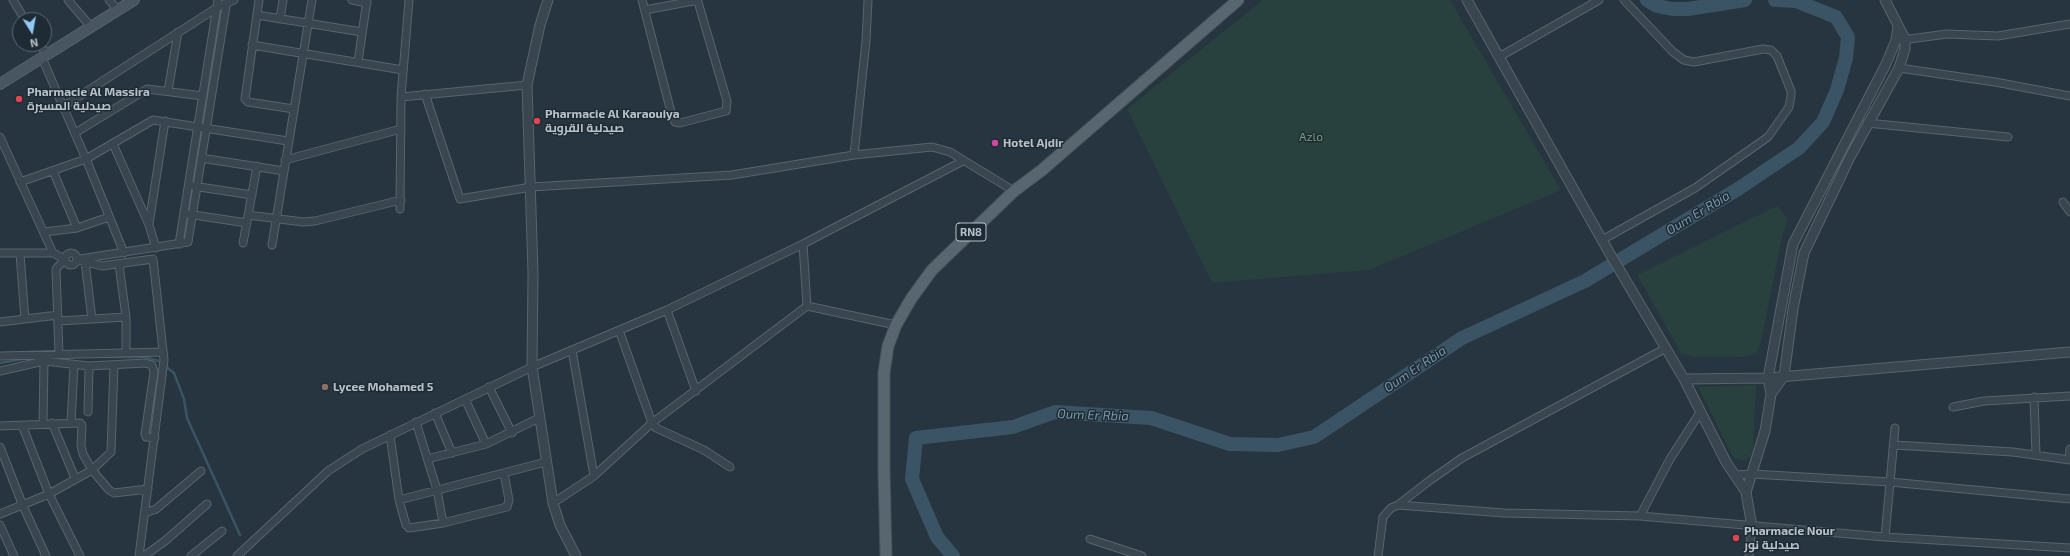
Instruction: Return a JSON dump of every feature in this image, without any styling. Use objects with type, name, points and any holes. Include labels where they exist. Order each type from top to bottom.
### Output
[{"type":"main road","points":[[1,83],[134,0]]},
{"type":"main road","name":"RN8","points":[[886,556],[884,372],[888,346],[896,325],[911,299],[932,270],[1014,191],[1042,170],[1238,0]]},
{"type":"street","points":[[13,0],[20,12]]},
{"type":"street","points":[[68,0],[92,27]]},
{"type":"street","points":[[109,0],[118,10]]},
{"type":"street","points":[[64,106],[178,32],[218,4],[234,0]]},
{"type":"street","points":[[259,0],[245,99],[248,102],[294,109]]},
{"type":"street","points":[[280,18],[283,0]]},
{"type":"street","points":[[272,245],[312,0]]},
{"type":"street","points":[[352,0],[367,1],[358,62]]},
{"type":"street","points":[[400,210],[401,97],[409,0]]},
{"type":"street","points":[[548,0],[540,25],[527,85],[533,273],[532,367],[553,503],[560,525],[576,556]]},
{"type":"street","points":[[642,0],[672,116],[675,122],[680,124],[726,111],[727,101],[698,2],[693,1],[645,10]]},
{"type":"street","points":[[854,155],[866,41],[868,0]]},
{"type":"street","points":[[1467,0],[1628,286],[1684,379],[1726,462],[1746,492],[1752,527],[1749,556]]},
{"type":"street","points":[[1499,57],[1599,0]]},
{"type":"street","points":[[1604,244],[1694,188],[1768,137],[1789,107],[1791,96],[1791,91],[1777,56],[1771,50],[1763,49],[1694,62],[1684,60],[1673,52],[1624,0]]},
{"type":"street","points":[[1771,394],[1784,376],[1793,309],[1804,253],[1828,199],[1867,123],[1899,68],[1905,49],[1905,39],[1885,0]]},
{"type":"street","points":[[78,260],[188,242],[227,2]]},
{"type":"street","points":[[179,244],[218,4]]},
{"type":"street","points":[[257,15],[362,32]]},
{"type":"street","points":[[1896,40],[1947,34],[1998,36],[2070,24]]},
{"type":"street","points":[[1746,492],[1765,431],[1771,394],[1768,378],[1793,244],[1886,64],[1896,40],[1898,26]]},
{"type":"street","points":[[168,91],[178,32]]},
{"type":"street","points":[[252,45],[403,70]]},
{"type":"street","points":[[43,52],[124,253]]},
{"type":"street","points":[[1899,68],[1995,82],[2070,96]]},
{"type":"street","points":[[401,97],[527,85]]},
{"type":"street","points":[[75,133],[142,91],[152,89],[203,96]]},
{"type":"street","points":[[425,94],[460,199],[531,187],[732,175],[854,155],[932,147],[950,152],[1014,191]]},
{"type":"street","points":[[20,182],[86,159],[150,121],[165,121],[198,128],[288,141]]},
{"type":"street","points":[[149,225],[165,121]]},
{"type":"street","points":[[1867,123],[2008,137]]},
{"type":"street","points":[[286,160],[401,129]]},
{"type":"street","points":[[0,137],[53,253]]},
{"type":"street","points":[[113,144],[149,225],[156,248]]},
{"type":"street","points":[[201,158],[284,171]]},
{"type":"street","points":[[239,553],[328,471],[362,449],[532,367],[667,310],[803,244],[963,161]]},
{"type":"street","points":[[243,243],[257,166]]},
{"type":"street","points":[[53,171],[77,228]]},
{"type":"street","points":[[189,185],[252,195]]},
{"type":"street","points":[[248,215],[276,219],[315,221],[401,200]]},
{"type":"street","points":[[2063,202],[2070,212]]},
{"type":"street","points":[[184,214],[246,223]]},
{"type":"street","points":[[44,232],[77,228],[109,217]]},
{"type":"street","points":[[803,244],[807,306]]},
{"type":"street","points":[[0,253],[53,253],[65,259]]},
{"type":"street","points":[[59,354],[56,269],[65,259],[67,254],[72,253],[76,255],[78,260],[102,266],[153,259],[164,360],[139,556],[148,554],[207,504]]},
{"type":"street","points":[[20,254],[25,319]]},
{"type":"street","points":[[85,262],[92,319]]},
{"type":"street","points":[[119,264],[126,317],[126,352]]},
{"type":"street","points":[[553,503],[594,476],[652,423],[807,306],[896,325]]},
{"type":"street","points":[[667,310],[696,391]]},
{"type":"street","points":[[0,322],[25,319],[92,319],[126,317]]},
{"type":"street","points":[[619,330],[652,423],[656,428],[704,450],[730,467]]},
{"type":"street","points":[[1378,556],[1380,526],[1383,517],[1391,508],[1398,505],[1462,458],[1666,348]]},
{"type":"street","points":[[572,350],[594,476]]},
{"type":"street","points":[[0,356],[162,352]]},
{"type":"street","points":[[1684,379],[1768,378],[2070,352]]},
{"type":"street","points":[[0,371],[44,361],[89,366],[145,363],[152,365],[154,372],[145,434],[146,437],[155,438]]},
{"type":"street","points":[[43,424],[44,361]]},
{"type":"street","points":[[71,423],[74,365]]},
{"type":"street","points":[[0,514],[23,506],[49,494],[75,478],[92,470],[111,452],[114,365]]},
{"type":"street","points":[[88,412],[89,366]]},
{"type":"street","points":[[489,387],[512,433]]},
{"type":"street","points":[[1953,408],[1984,400],[2070,396]]},
{"type":"street","points":[[2034,397],[2036,455]]},
{"type":"street","points":[[465,399],[486,444]]},
{"type":"street","points":[[1640,516],[1670,459],[1701,412]]},
{"type":"street","points":[[435,413],[452,453]]},
{"type":"street","points":[[427,459],[486,444],[512,433],[539,418]]},
{"type":"street","points":[[416,422],[437,490],[443,523]]},
{"type":"street","points":[[52,423],[75,478]]},
{"type":"street","points":[[0,426],[82,423],[81,446],[83,454],[92,470],[109,490],[114,493],[148,489]]},
{"type":"street","points":[[22,425],[49,494],[80,556]]},
{"type":"street","points":[[1885,538],[1895,428]]},
{"type":"street","points":[[390,435],[399,500],[406,525],[409,528],[443,523],[507,507],[509,500],[504,473]]},
{"type":"street","points":[[1894,445],[2036,455],[2070,460],[2070,449]]},
{"type":"street","points":[[0,447],[23,506],[46,556]]},
{"type":"street","points":[[399,500],[546,462]]},
{"type":"street","points":[[145,513],[156,509],[201,471]]},
{"type":"street","points":[[1735,475],[1752,474],[1890,482],[2070,499]]},
{"type":"street","points":[[1398,505],[1504,513],[1640,516],[1885,538],[2070,548]]},
{"type":"street","points":[[0,525],[14,556]]},
{"type":"street","points":[[191,556],[222,531]]},
{"type":"street","points":[[1090,539],[1142,556]]},
{"type":"green space","name":"Azlo","points":[[1263,0],[1450,0],[1561,190],[1369,270],[1212,283],[1127,109]]},
{"type":"green space","points":[[1777,206],[1788,219],[1782,237],[1761,342],[1756,354],[1741,357],[1693,357],[1681,353],[1637,275]]},
{"type":"green space","points":[[1756,385],[1753,451],[1751,456],[1746,460],[1741,460],[1733,457],[1698,387]]},
{"type":"waterway","name":"Oum Er Rbia","points":[[1647,0],[1657,6],[1672,9],[1688,9],[1745,0]]},
{"type":"waterway","name":"Oum Er Rbia","points":[[953,556],[937,537],[912,479],[916,438],[1013,427],[1055,412],[1151,418],[1230,444],[1278,445],[1314,437],[1462,338],[1585,281],[1738,189],[1799,148],[1823,122],[1837,90],[1846,58],[1848,37],[1836,17],[1796,1],[1775,0]]},
{"type":"waterway","points":[[92,357],[144,357],[159,361],[174,373],[184,399],[187,418],[240,535]]},
{"type":"waterway","points":[[0,363],[23,359]]},
{"type":"place","name":"Pharmacie Al Massira صيدلية المسيرة","points":[[19,99]]},
{"type":"place","name":"Pharmacie Al Karaouiya صيدلية القروية","points":[[537,121]]},
{"type":"place","name":"Hotel Ajdir","points":[[995,143]]},
{"type":"place","name":"Lycee Mohamed 5","points":[[325,387]]},
{"type":"place","name":"Pharmacie Nour صيدلية نور","points":[[1736,538]]}]
